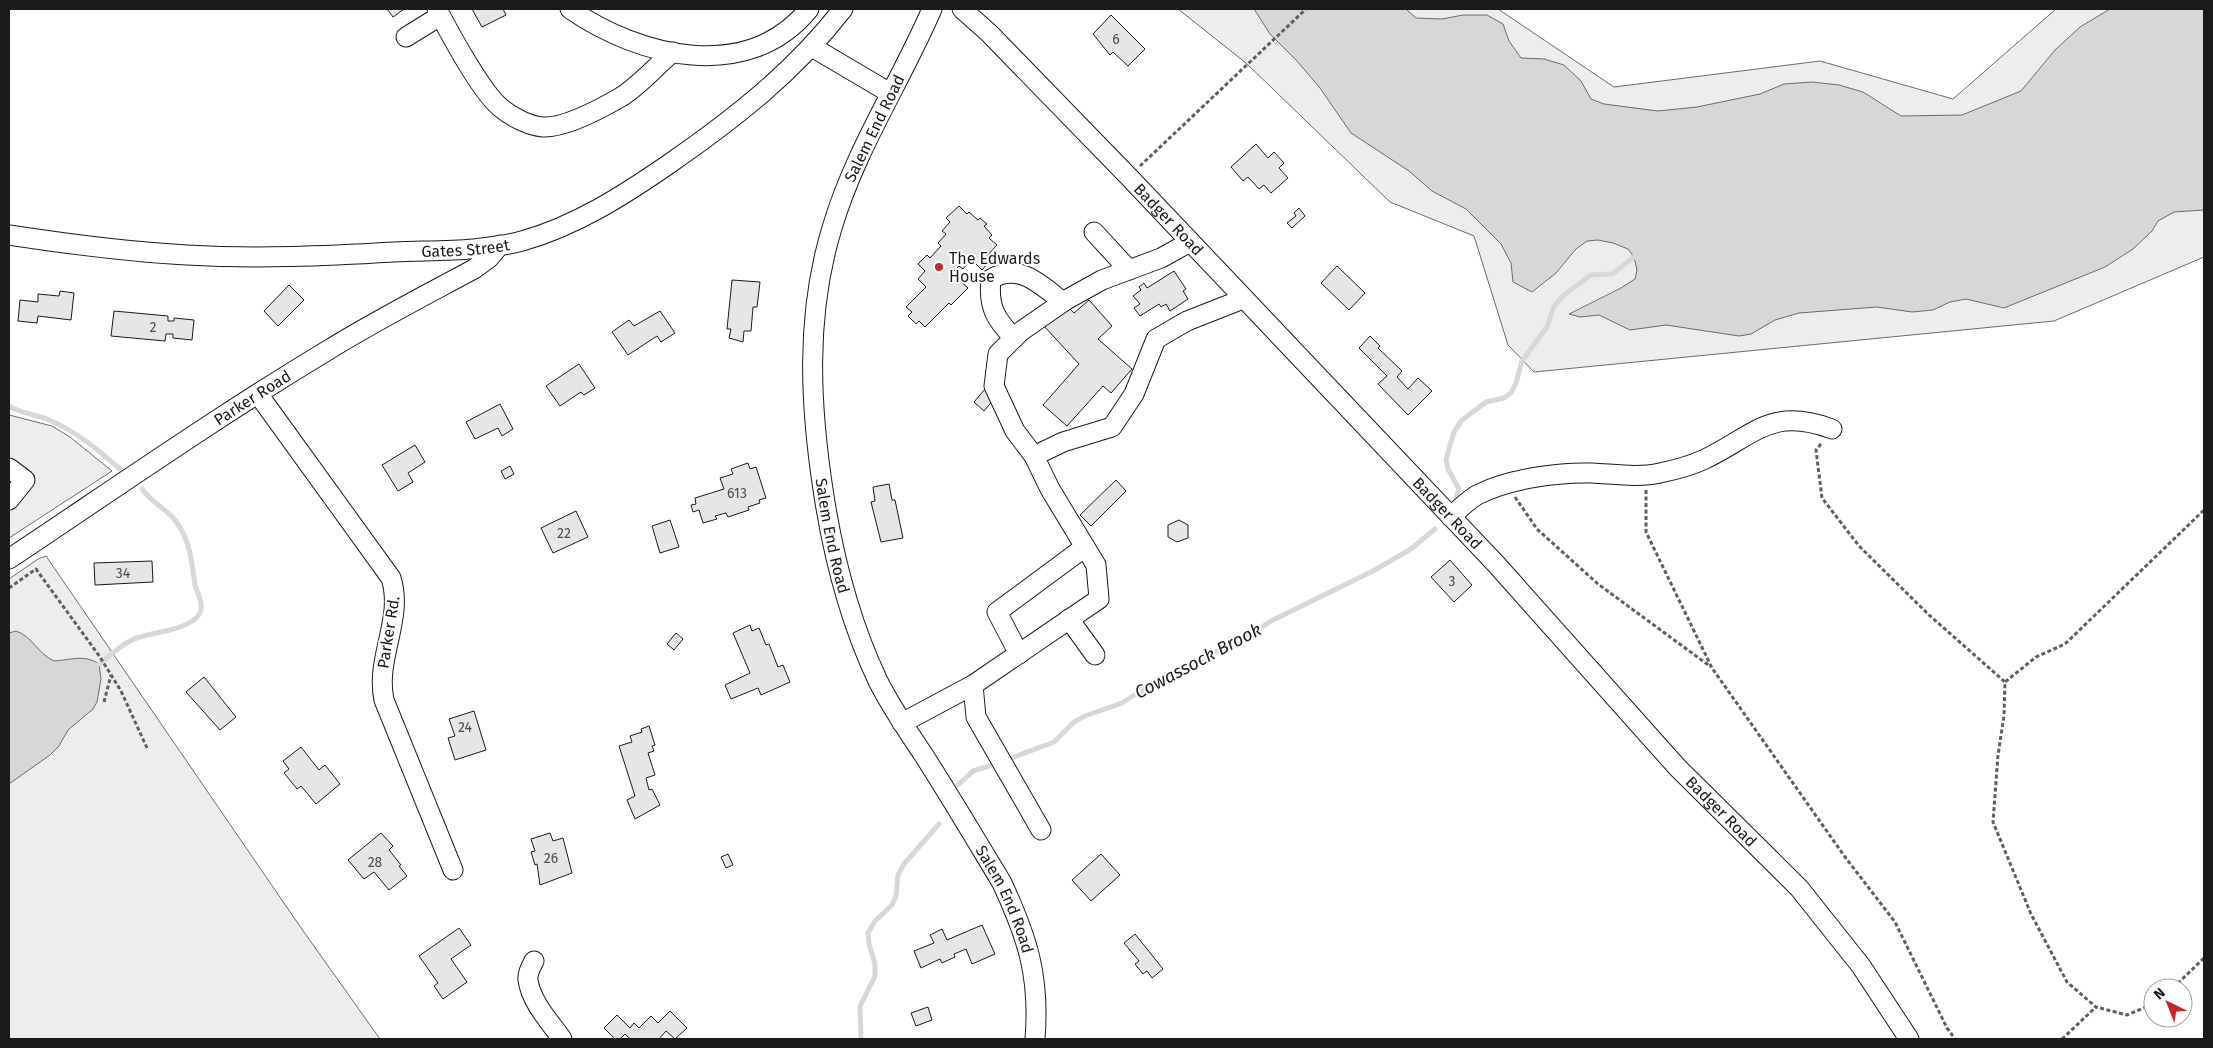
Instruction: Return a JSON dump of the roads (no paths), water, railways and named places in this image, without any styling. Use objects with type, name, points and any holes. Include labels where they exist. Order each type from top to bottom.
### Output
[{"type":"street","points":[[570,9],[588,21],[644,46],[704,56],[731,54],[759,48],[781,36],[808,9]]},
{"type":"street","name":"Gates Street","points":[[9,235],[150,253],[226,257],[320,256],[500,245],[525,240],[558,228],[630,190],[687,152],[746,108],[782,77],[812,47],[843,9]]},
{"type":"street","name":"Salem End Road","points":[[932,9],[850,174],[831,231],[814,318],[813,412],[827,515],[840,578],[863,647],[879,682],[902,722],[997,876],[1015,910],[1033,964],[1037,992],[1034,1039]]},
{"type":"street","name":"Badger Road","points":[[962,9],[989,33],[1129,177],[1496,564],[1677,767],[1799,888],[1861,966],[1909,1039]]},
{"type":"street","points":[[406,37],[439,12],[482,84],[496,103],[511,115],[530,124],[544,127],[563,124],[622,96],[673,52]]},
{"type":"street","points":[[812,47],[890,93]]},
{"type":"street","points":[[1094,232],[1129,270]]},
{"type":"street","points":[[902,722],[973,685],[1099,599],[1096,565],[1050,489],[1034,456],[1015,431],[994,386],[998,354],[1014,338],[1063,302],[1102,280],[1162,258],[1190,242]]},
{"type":"street","name":"Parker Road","points":[[9,559],[258,394],[343,341],[474,269],[489,258],[500,245]]},
{"type":"street","points":[[1014,338],[998,322],[989,296],[991,279],[1002,272],[1020,273],[1041,284],[1063,302]]},
{"type":"street","points":[[1034,456],[1064,442],[1112,427],[1134,394],[1156,339],[1187,321],[1243,299]]},
{"type":"street","name":"Parker Rd.","points":[[258,394],[391,578],[395,591],[395,604],[381,673],[381,686],[384,700],[453,870]]},
{"type":"street","points":[[1451,517],[1476,496],[1506,484],[1574,473],[1646,475],[1679,468],[1703,460],[1753,431],[1788,420],[1804,420],[1832,429]]},
{"type":"street","points":[[9,468],[25,480],[9,500]]},
{"type":"street","points":[[1019,654],[997,612],[1085,546]]},
{"type":"street","points":[[1069,620],[1095,655]]},
{"type":"street","points":[[973,685],[976,717],[1041,830]]},
{"type":"street","points":[[534,961],[528,979],[531,989],[537,1003],[562,1039]]},
{"type":"waterway","name":"Cowassock Brook","points":[[1456,498],[1459,489],[1448,469],[1446,459],[1454,432],[1462,420],[1486,402],[1504,398],[1511,393],[1522,361],[1547,327],[1554,306],[1564,295],[1591,275],[1612,274],[1634,257]]},
{"type":"waterway","points":[[9,406],[18,411],[59,424],[78,435],[120,469]]},
{"type":"waterway","points":[[99,664],[134,639],[187,624],[197,617],[201,610],[190,551],[184,536],[175,520],[142,489]]},
{"type":"waterway","name":"Cowassock Brook","points":[[1006,760],[1054,742],[1074,722],[1085,716],[1122,703],[1166,675],[1241,640],[1273,620],[1373,571],[1411,549],[1435,529]]},
{"type":"waterway","name":"Cowassock Brook","points":[[958,785],[973,771],[998,763]]},
{"type":"waterway","name":"Cowassock Brook","points":[[861,1039],[860,1006],[875,976],[875,964],[868,933],[875,921],[892,905],[896,896],[898,875],[904,864],[939,824]]},
{"type":"place","name":"The Edwards House","points":[[939,267]]}]
